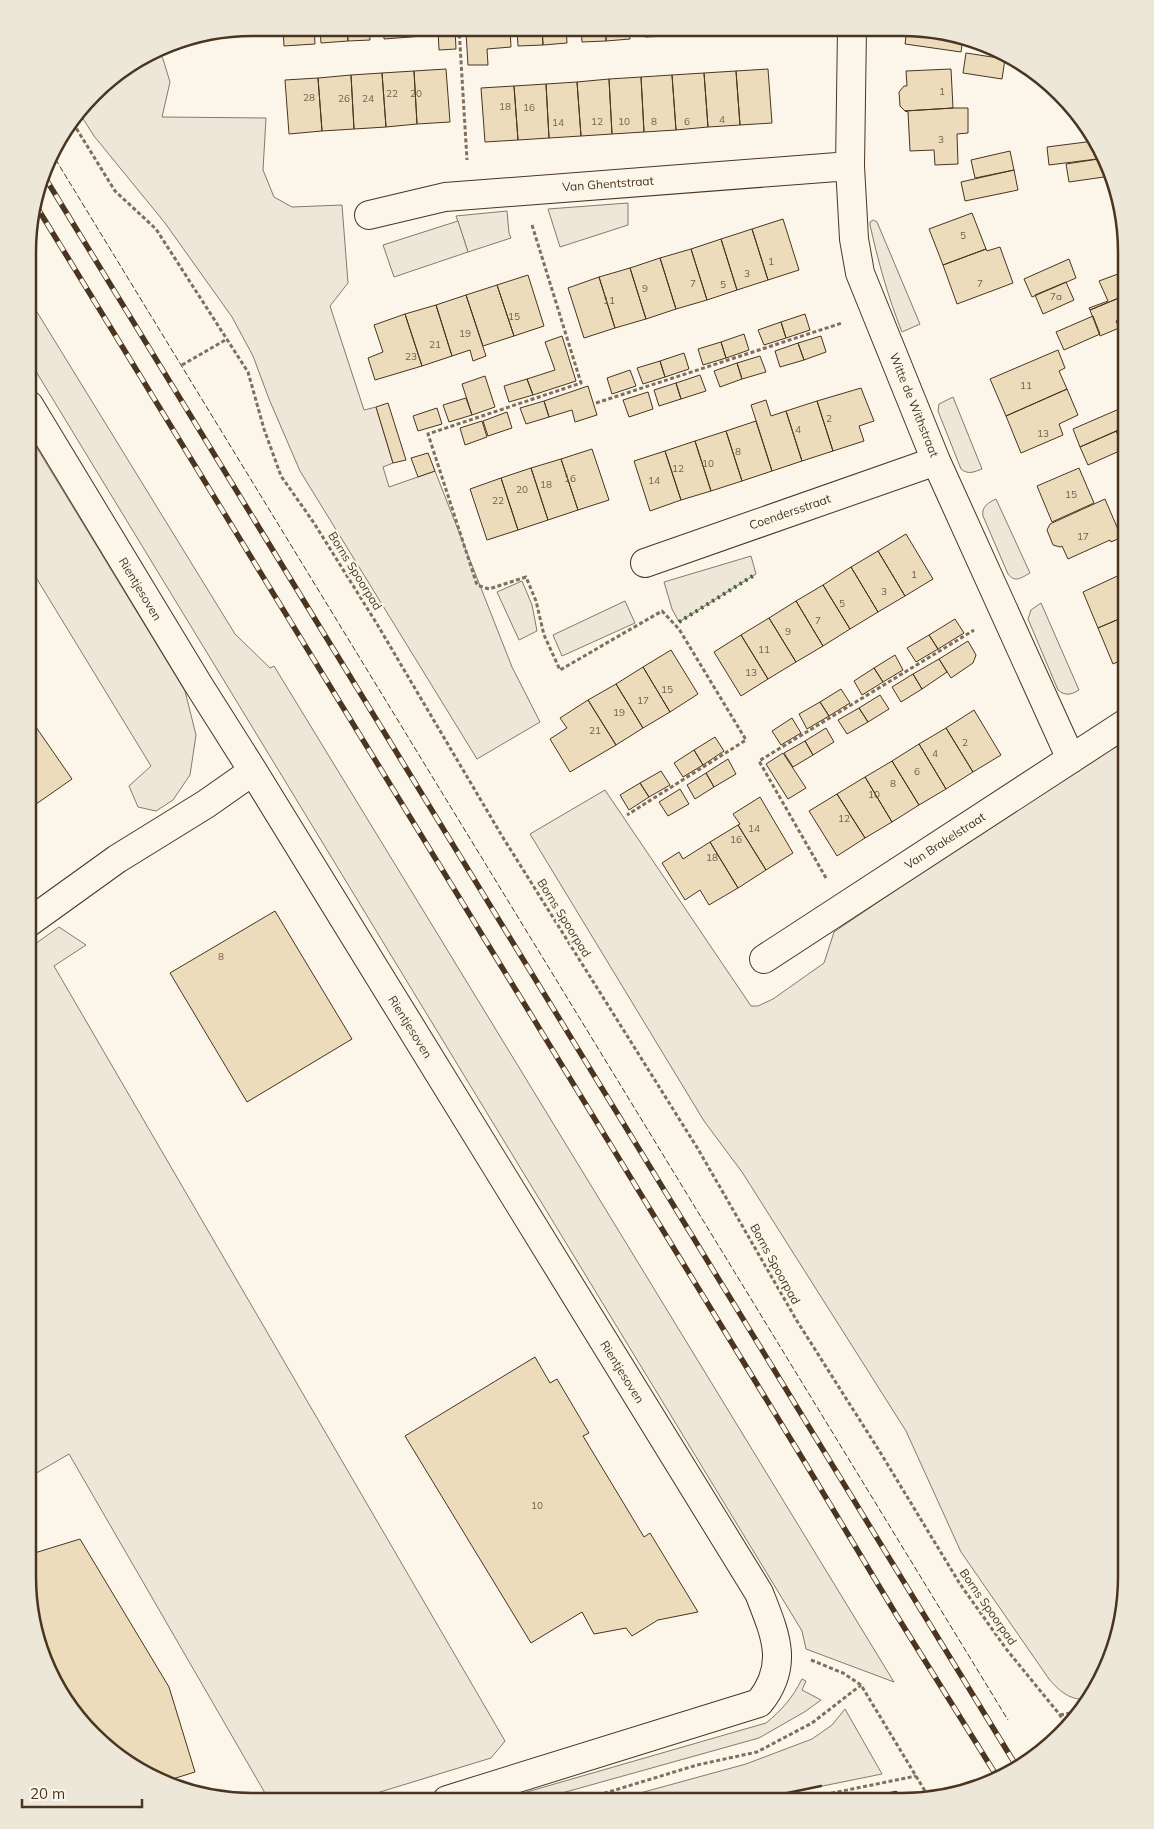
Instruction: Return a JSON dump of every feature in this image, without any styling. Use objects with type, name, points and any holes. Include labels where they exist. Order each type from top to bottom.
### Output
[{"type":"street","name":"Witte de Withstraat","points":[[852,36],[850,166],[854,239],[860,272],[936,460],[1071,759]]},
{"type":"street","name":"Van Ghentstraat","points":[[368,215],[445,197],[850,166]]},
{"type":"street","name":"Rientjesoven","points":[[36,417],[198,684],[759,1593],[773,1630],[778,1660],[770,1689],[759,1703],[470,1793]]},
{"type":"street","name":"Coendersstraat","points":[[645,563],[936,460]]},
{"type":"street","name":"Van Brakelstraat","points":[[764,959],[1118,728]]},
{"type":"street","points":[[36,918],[117,859],[206,804],[253,771]]},
{"type":"path","points":[[459,36],[469,195]]},
{"type":"path","name":"Borns Spoorpad","points":[[76,128],[115,191],[156,229],[248,372],[264,429],[281,476],[314,523],[378,624],[502,836],[698,1149],[797,1321],[880,1452],[955,1576],[1007,1650],[1063,1720]]},
{"type":"path","points":[[521,191],[581,384],[428,434],[477,585],[490,589],[526,577],[536,601],[544,634],[560,670],[662,611],[679,628],[746,740],[627,815]]},
{"type":"path","points":[[596,403],[876,312]]},
{"type":"path","points":[[182,365],[227,339]]},
{"type":"path","points":[[843,908],[759,761],[1005,612]]},
{"type":"path","points":[[778,1660],[812,1660],[843,1673],[861,1685],[925,1791]]},
{"type":"path","points":[[604,1793],[697,1765],[757,1752],[812,1723],[861,1685]]},
{"type":"path","points":[[1060,1715],[1069,1713]]},
{"type":"path","points":[[832,1793],[916,1776]]},
{"type":"shaded area","points":[[162,57],[170,82],[162,117],[266,118],[263,170],[274,197],[292,207],[342,205],[348,283],[330,306],[364,410],[376,407],[393,463],[383,467],[389,487],[435,471],[512,667],[540,722],[477,759],[300,471],[253,356],[232,317],[165,223],[94,136],[83,119],[90,110],[121,81],[144,65]]},
{"type":"shaded area","points":[[628,203],[628,225],[560,247],[548,209]]},
{"type":"shaded area","points":[[507,211],[511,238],[468,252],[456,216]]},
{"type":"shaded area","points":[[873,220],[877,222],[920,324],[902,332],[876,252],[870,225],[870,222]]},
{"type":"shaded area","points":[[458,221],[468,252],[394,277],[383,245]]},
{"type":"shaded area","points":[[36,310],[235,634],[270,668],[274,666],[894,1682],[806,1649],[802,1631],[36,372]]},
{"type":"shaded area","points":[[953,397],[982,469],[974,472],[966,472],[961,469],[938,411],[939,404]]},
{"type":"shaded area","points":[[36,446],[185,691],[196,735],[190,775],[173,800],[156,811],[138,807],[129,786],[151,766],[36,577]]},
{"type":"shaded area","points":[[996,499],[1030,573],[1018,579],[1008,574],[983,516],[984,507]]},
{"type":"shaded area","points":[[751,556],[756,574],[679,622],[672,609],[664,582]]},
{"type":"shaded area","points":[[522,581],[532,605],[537,631],[519,640],[497,592]]},
{"type":"shaded area","points":[[625,601],[635,623],[562,656],[553,635]]},
{"type":"shaded area","points":[[1041,603],[1079,690],[1073,693],[1066,694],[1058,690],[1028,619],[1031,610]]},
{"type":"shaded area","points":[[1118,746],[1118,1576],[1114,1619],[1106,1646],[1089,1685],[1080,1699],[1076,1699],[1066,1695],[1049,1679],[961,1552],[906,1431],[742,1172],[704,1121],[530,834],[605,790],[751,1006],[758,1006],[773,999],[824,963],[834,932],[1082,764]]},
{"type":"shaded area","points":[[59,927],[86,945],[54,966],[505,1741],[491,1758],[377,1793],[265,1793],[69,1454],[36,1473],[36,943]]},
{"type":"shaded area","points":[[802,1679],[806,1681],[802,1690],[821,1700],[806,1711],[759,1738],[562,1793],[523,1793],[766,1723],[787,1703]]},
{"type":"shaded area","points":[[845,1709],[882,1774],[788,1793],[640,1793],[746,1764],[812,1739],[832,1725]]},
{"type":"building","points":[[283,36],[314,36],[315,44],[284,46]]},
{"type":"building","points":[[321,36],[348,36],[348,41],[321,43]]},
{"type":"building","points":[[348,36],[370,36],[370,40],[348,41]]},
{"type":"building","points":[[384,36],[411,36],[411,37],[384,39]]},
{"type":"building","points":[[438,36],[455,36],[456,49],[439,50]]},
{"type":"building","points":[[466,36],[510,36],[511,47],[487,49],[488,65],[468,65]]},
{"type":"building","points":[[517,36],[542,36],[543,45],[518,46]]},
{"type":"building","points":[[542,36],[567,36],[567,43],[543,45]]},
{"type":"building","points":[[582,36],[606,36],[606,41],[582,42]]},
{"type":"building","points":[[606,36],[630,36],[630,39],[606,41]]},
{"type":"building","points":[[906,36],[944,40],[962,45],[961,52],[905,44]]},
{"type":"building","points":[[966,53],[993,57],[1004,62],[1002,79],[963,73]]},
{"type":"building","points":[[446,69],[450,122],[417,124],[414,71]]},
{"type":"building","points":[[768,69],[772,123],[740,125],[736,71]]},
{"type":"building","points":[[951,69],[953,108],[905,111],[900,106],[899,92],[904,86],[907,86],[906,71]]},
{"type":"building","points":[[414,71],[417,124],[386,127],[382,73]]},
{"type":"building","points":[[736,71],[740,125],[708,127],[704,73]]},
{"type":"building","points":[[382,73],[386,127],[354,129],[351,75]]},
{"type":"building","points":[[704,73],[708,127],[676,130],[672,75]]},
{"type":"building","points":[[351,75],[354,129],[322,131],[318,78]]},
{"type":"building","points":[[672,75],[676,130],[644,132],[641,77]]},
{"type":"building","points":[[641,77],[644,132],[612,134],[609,79]]},
{"type":"building","points":[[318,78],[322,131],[289,134],[285,80]]},
{"type":"building","points":[[609,79],[612,134],[581,136],[577,82]]},
{"type":"building","points":[[577,82],[581,136],[549,138],[546,84]]},
{"type":"building","points":[[546,84],[549,138],[518,140],[514,86]]},
{"type":"building","points":[[514,86],[518,140],[485,142],[481,88]]},
{"type":"building","points":[[968,108],[968,133],[957,134],[958,164],[935,165],[934,150],[910,151],[908,112],[905,111]]},
{"type":"building","points":[[1088,142],[1096,159],[1049,165],[1047,147]]},
{"type":"building","points":[[1010,151],[1014,170],[975,178],[971,160]]},
{"type":"building","points":[[1096,159],[1104,177],[1069,182],[1066,164]]},
{"type":"building","points":[[1014,170],[1018,190],[965,201],[961,182]]},
{"type":"building","points":[[972,213],[986,249],[943,265],[929,229]]},
{"type":"building","points":[[783,219],[799,270],[768,280],[752,229]]},
{"type":"building","points":[[752,229],[768,280],[737,290],[721,239]]},
{"type":"building","points":[[721,239],[737,290],[707,300],[691,249]]},
{"type":"building","points":[[1000,247],[1013,283],[957,304],[943,265],[986,249],[987,251]]},
{"type":"building","points":[[691,249],[707,300],[676,309],[660,258]]},
{"type":"building","points":[[660,258],[676,309],[646,319],[630,268]]},
{"type":"building","points":[[1069,259],[1076,278],[1032,297],[1024,279]]},
{"type":"building","points":[[630,268],[646,319],[615,328],[599,277]]},
{"type":"building","points":[[1118,274],[1118,298],[1090,310],[1089,308],[1108,301],[1099,281]]},
{"type":"building","points":[[528,275],[544,326],[514,336],[497,285]]},
{"type":"building","points":[[599,277],[615,328],[584,338],[568,288]]},
{"type":"building","points":[[1066,282],[1074,300],[1043,314],[1035,295]]},
{"type":"building","points":[[497,285],[514,336],[483,346],[466,295]]},
{"type":"building","points":[[466,295],[486,356],[473,361],[470,350],[452,356],[436,305]]},
{"type":"building","points":[[1118,298],[1118,320],[1116,321],[1118,328],[1100,336],[1090,310]]},
{"type":"building","points":[[436,305],[452,356],[422,366],[405,314]]},
{"type":"building","points":[[405,314],[422,366],[375,380],[368,358],[383,352],[374,325]]},
{"type":"building","points":[[805,314],[810,330],[786,338],[781,322]]},
{"type":"building","points":[[1093,316],[1100,334],[1064,350],[1056,332]]},
{"type":"building","points":[[781,322],[786,338],[764,345],[758,330]]},
{"type":"building","points":[[744,334],[749,350],[726,358],[721,342]]},
{"type":"building","points":[[562,336],[576,381],[533,395],[527,379],[555,370],[545,342]]},
{"type":"building","points":[[821,336],[826,352],[804,360],[798,343]]},
{"type":"building","points":[[721,342],[726,358],[703,365],[698,349]]},
{"type":"building","points":[[798,343],[804,360],[780,367],[775,351]]},
{"type":"building","points":[[1058,350],[1065,368],[1059,371],[1067,389],[1006,416],[990,379]]},
{"type":"building","points":[[684,353],[689,369],[665,377],[660,361]]},
{"type":"building","points":[[760,356],[766,372],[742,379],[737,363]]},
{"type":"building","points":[[660,361],[665,377],[643,384],[637,368]]},
{"type":"building","points":[[737,363],[742,379],[720,387],[714,371]]},
{"type":"building","points":[[630,370],[636,386],[612,394],[607,378]]},
{"type":"building","points":[[700,375],[706,391],[681,399],[676,383]]},
{"type":"building","points":[[485,376],[495,407],[472,415],[462,384]]},
{"type":"building","points":[[527,379],[533,395],[509,402],[504,386]]},
{"type":"building","points":[[676,383],[681,399],[659,406],[654,390]]},
{"type":"building","points":[[588,386],[597,415],[575,422],[572,410],[549,417],[544,401]]},
{"type":"building","points":[[861,388],[874,421],[859,426],[864,441],[833,451],[817,401]]},
{"type":"building","points":[[1067,389],[1078,415],[1059,424],[1063,435],[1021,453],[1006,416]]},
{"type":"building","points":[[648,392],[653,409],[629,417],[623,400]]},
{"type":"building","points":[[466,398],[472,415],[449,422],[443,405]]},
{"type":"building","points":[[766,400],[771,416],[786,411],[802,461],[772,471],[751,405]]},
{"type":"building","points":[[544,401],[549,417],[526,424],[520,408]]},
{"type":"building","points":[[817,401],[833,451],[802,461],[786,411]]},
{"type":"building","points":[[388,403],[406,460],[393,463],[376,407]]},
{"type":"building","points":[[437,408],[442,424],[418,431],[413,416]]},
{"type":"building","points":[[1118,409],[1118,430],[1080,447],[1073,429]]},
{"type":"building","points":[[507,412],[512,428],[488,436],[483,421]]},
{"type":"building","points":[[482,421],[487,437],[465,445],[460,428]]},
{"type":"building","points":[[756,421],[772,471],[742,481],[726,431]]},
{"type":"building","points":[[726,431],[742,481],[711,491],[695,441]]},
{"type":"building","points":[[1116,431],[1118,436],[1118,452],[1088,465],[1080,447]]},
{"type":"building","points":[[695,441],[711,491],[681,500],[665,451]]},
{"type":"building","points":[[592,449],[609,500],[578,510],[561,459]]},
{"type":"building","points":[[665,451],[681,500],[650,511],[634,461]]},
{"type":"building","points":[[428,453],[435,471],[418,477],[411,458]]},
{"type":"building","points":[[561,459],[578,510],[548,520],[531,468]]},
{"type":"building","points":[[531,468],[548,520],[518,530],[501,478]]},
{"type":"building","points":[[1079,468],[1094,503],[1052,522],[1037,486]]},
{"type":"building","points":[[501,478],[518,530],[487,540],[470,489]]},
{"type":"building","points":[[1105,499],[1118,529],[1118,539],[1111,542],[1110,540],[1068,559],[1062,546],[1053,545],[1047,530],[1050,524]]},
{"type":"building","points":[[906,534],[933,579],[905,596],[878,551]]},
{"type":"building","points":[[878,551],[905,596],[878,612],[851,567]]},
{"type":"building","points":[[851,567],[878,612],[850,629],[823,585]]},
{"type":"building","points":[[1118,576],[1118,619],[1098,628],[1083,592]]},
{"type":"building","points":[[823,585],[850,629],[823,646],[796,601]]},
{"type":"building","points":[[796,601],[823,646],[796,662],[769,618]]},
{"type":"building","points":[[769,618],[796,662],[768,679],[741,635]]},
{"type":"building","points":[[955,619],[964,633],[938,649],[929,635]]},
{"type":"building","points":[[1118,619],[1118,662],[1113,664],[1098,628]]},
{"type":"building","points":[[741,635],[768,679],[741,696],[714,652]]},
{"type":"building","points":[[929,635],[938,649],[916,662],[907,648]]},
{"type":"building","points":[[968,641],[976,655],[973,663],[951,678],[939,659]]},
{"type":"building","points":[[671,650],[698,694],[670,712],[643,667]]},
{"type":"building","points":[[895,655],[903,670],[883,682],[874,668]]},
{"type":"building","points":[[939,659],[947,672],[922,689],[913,674]]},
{"type":"building","points":[[643,667],[670,712],[643,728],[616,684]]},
{"type":"building","points":[[874,668],[883,682],[862,695],[854,681]]},
{"type":"building","points":[[913,674],[922,689],[901,702],[892,687]]},
{"type":"building","points":[[616,684],[643,728],[616,745],[588,700]]},
{"type":"building","points":[[841,689],[850,703],[829,716],[820,702]]},
{"type":"building","points":[[880,695],[889,709],[868,722],[859,708]]},
{"type":"building","points":[[588,700],[616,745],[570,772],[550,739],[567,728],[560,718]]},
{"type":"building","points":[[820,702],[829,716],[807,729],[799,714]]},
{"type":"building","points":[[859,708],[868,722],[847,734],[838,720]]},
{"type":"building","points":[[974,710],[1001,755],[973,772],[946,728]]},
{"type":"building","points":[[792,718],[801,733],[781,745],[772,731]]},
{"type":"building","points":[[36,727],[72,779],[36,804]]},
{"type":"building","points":[[826,728],[834,742],[813,755],[805,741]]},
{"type":"building","points":[[946,728],[973,772],[946,789],[919,744]]},
{"type":"building","points":[[715,737],[724,751],[703,765],[694,750]]},
{"type":"building","points":[[805,741],[813,755],[793,767],[784,753]]},
{"type":"building","points":[[919,744],[946,789],[919,805],[892,761]]},
{"type":"building","points":[[694,750],[703,765],[683,777],[674,763]]},
{"type":"building","points":[[783,753],[806,788],[788,799],[766,764]]},
{"type":"building","points":[[728,759],[736,774],[714,787],[706,773]]},
{"type":"building","points":[[892,761],[919,805],[892,822],[865,777]]},
{"type":"building","points":[[661,771],[670,785],[649,797],[640,783]]},
{"type":"building","points":[[706,773],[714,787],[695,799],[687,785]]},
{"type":"building","points":[[865,777],[892,822],[865,838],[837,794]]},
{"type":"building","points":[[640,783],[649,797],[629,810],[620,795]]},
{"type":"building","points":[[680,789],[689,804],[668,816],[659,802]]},
{"type":"building","points":[[837,794],[865,838],[837,856],[809,811]]},
{"type":"building","points":[[760,797],[793,853],[766,870],[733,814]]},
{"type":"building","points":[[738,825],[766,870],[738,888],[710,842]]},
{"type":"building","points":[[710,842],[738,888],[709,905],[700,890],[685,900],[662,863],[679,852],[683,859]]},
{"type":"building","points":[[275,911],[352,1039],[247,1102],[170,973]]},
{"type":"building","points":[[535,1357],[550,1383],[557,1379],[589,1433],[583,1436],[644,1537],[650,1533],[698,1612],[658,1620],[632,1636],[626,1628],[594,1634],[582,1612],[531,1643],[405,1436]]},
{"type":"building","points":[[80,1539],[169,1687],[195,1772],[175,1778],[144,1764],[110,1739],[90,1719],[73,1697],[53,1659],[40,1619],[36,1553]]},
{"type":"railway","points":[[48,183],[1014,1762]]},
{"type":"railway","points":[[40,212],[897,1616],[994,1771]]},
{"type":"hedge","points":[[679,622],[756,574]]},
{"type":"fence","points":[[57,162],[1008,1720]]},
{"type":"wall","points":[[787,1793],[821,1786]]},
{"type":"wall","points":[[891,1793],[897,1793]]}]
